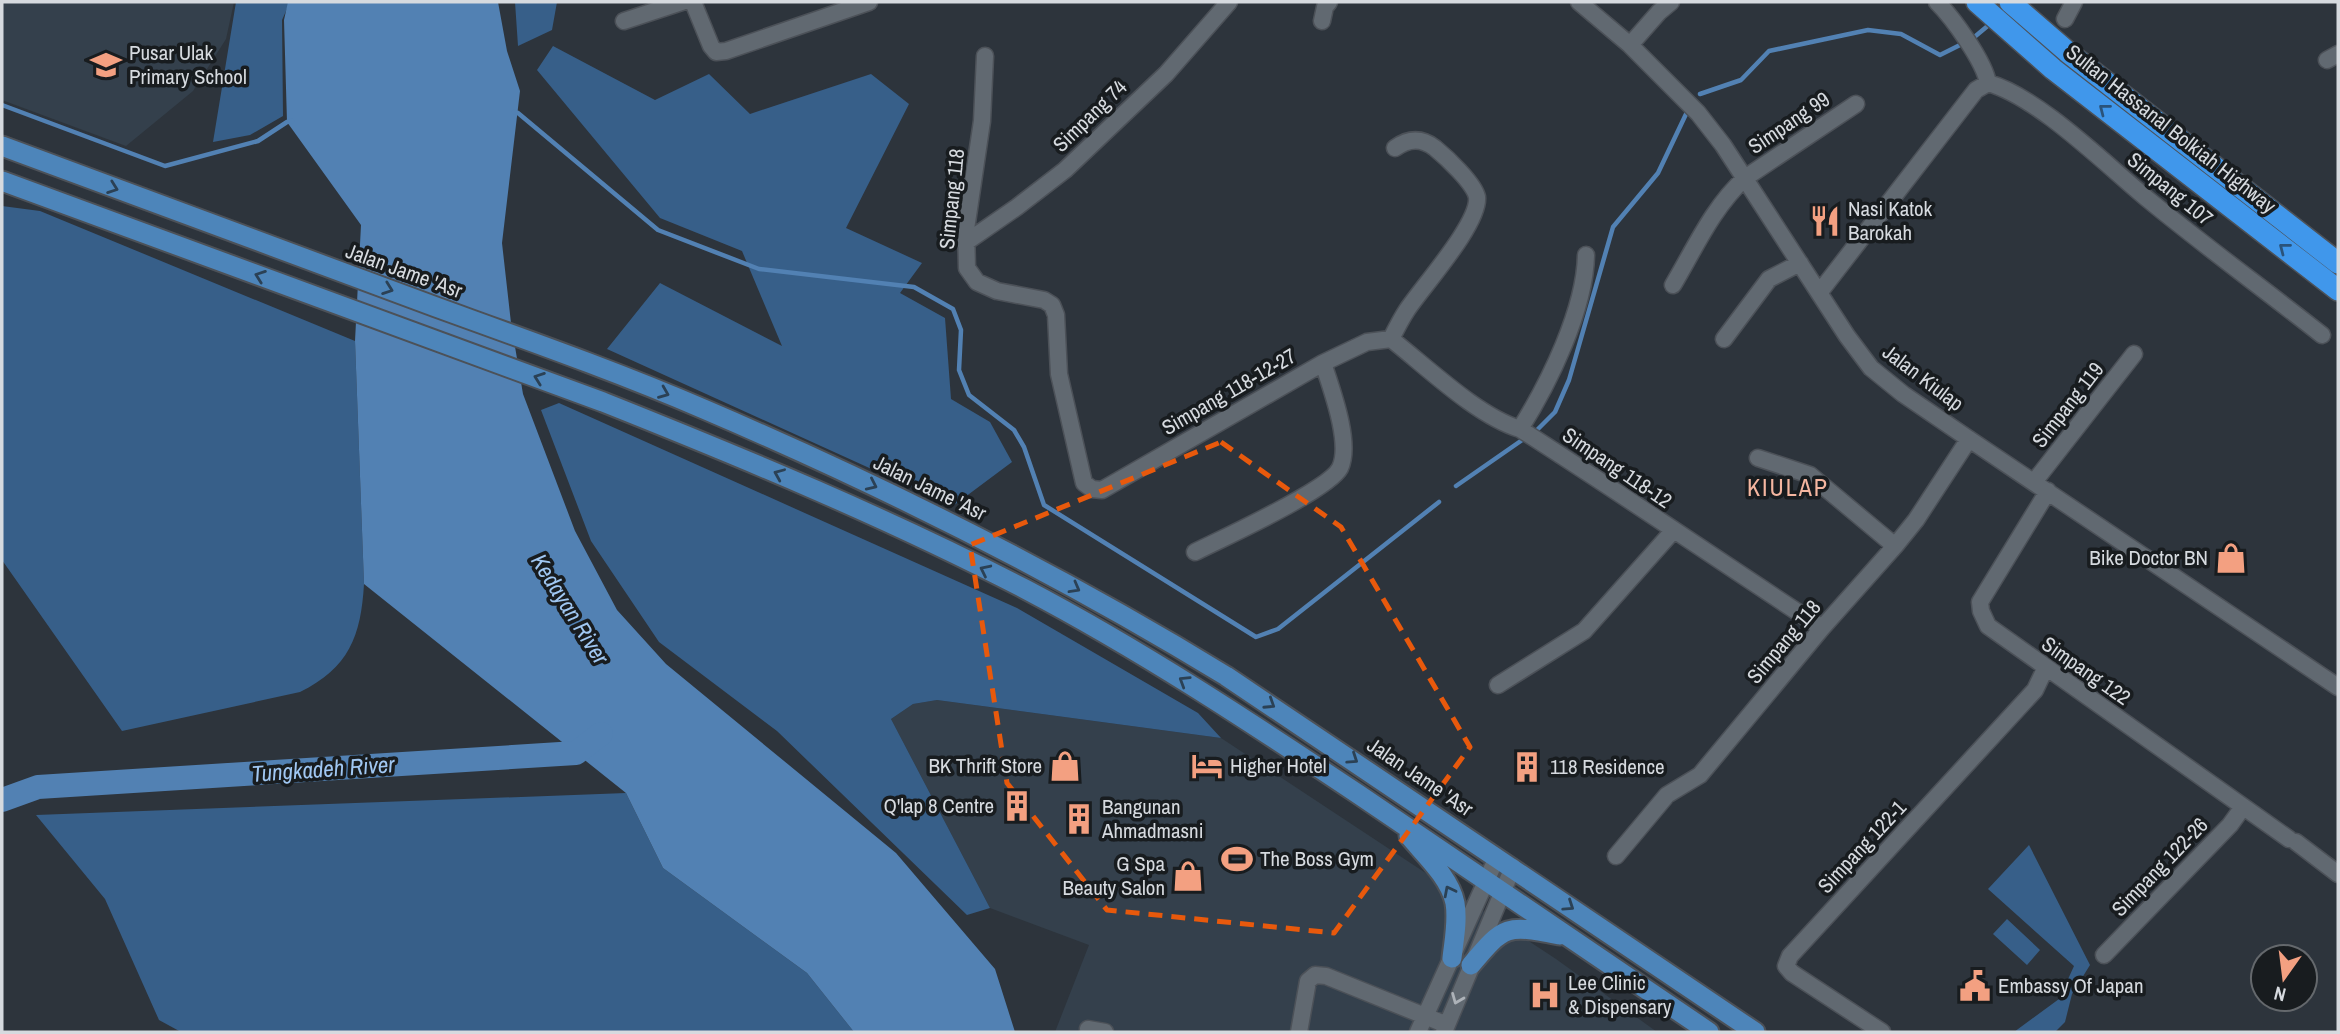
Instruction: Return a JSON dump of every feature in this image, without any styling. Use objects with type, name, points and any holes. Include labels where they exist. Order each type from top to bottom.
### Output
[{"type":"highway","name":"Sultan Hassanal Bolkiah Highway","points":[[1977,2],[2053,69],[2338,290]]},
{"type":"highway","name":"Sultan Hassanal Bolkiah Highway","points":[[2010,2],[2070,54],[2338,263]]},
{"type":"main road","name":"Jalan Jame 'Asr","points":[[2,146],[703,408],[920,507],[1153,631],[1226,676],[1755,1032]]},
{"type":"main road","points":[[38,194],[49,164]]},
{"type":"main road","points":[[2,181],[603,402],[792,479],[1026,590],[1192,686],[1392,817],[1707,1032]]},
{"type":"main road","points":[[2,187],[38,194]]},
{"type":"main road","points":[[1392,817],[1433,865],[1455,901],[1452,958]]},
{"type":"main road","points":[[1471,965],[1492,940],[1503,932],[1519,928],[1567,936]]},
{"type":"street","points":[[624,21],[682,2]]},
{"type":"street","points":[[693,2],[716,52],[726,51],[869,2]]},
{"type":"street","name":"Simpang 74","points":[[965,243],[1065,170],[1166,74],[1229,2]]},
{"type":"street","points":[[1322,21],[1329,2]]},
{"type":"street","name":"Jalan Kiulap","points":[[1579,2],[1630,44],[1698,113],[1723,145],[1858,353],[1871,368],[1903,394],[2338,687]]},
{"type":"street","points":[[1630,44],[1671,2]]},
{"type":"street","points":[[1819,293],[1976,90],[1987,83],[1982,64],[1970,49],[1953,18],[1937,2]]},
{"type":"street","points":[[2065,19],[2074,2]]},
{"type":"street","name":"Simpang 118","points":[[985,56],[982,121],[965,243],[967,268],[977,282],[997,291],[1044,300],[1052,306],[1056,315],[1059,374],[1084,484],[1092,489]]},
{"type":"street","name":"Simpang 107","points":[[1987,83],[2015,93],[2056,122],[2153,203],[2322,335]]},
{"type":"street","name":"Simpang 99","points":[[1673,285],[1730,191],[1745,178],[1856,104]]},
{"type":"street","points":[[1391,338],[1406,312],[1468,226],[1476,208],[1476,195],[1470,183],[1428,143],[1405,141],[1395,148]]},
{"type":"street","points":[[1520,429],[1542,393],[1566,338],[1586,271],[1586,254]]},
{"type":"street","points":[[1724,339],[1769,279],[1800,263]]},
{"type":"street","name":"Simpang 118-12-27","points":[[1092,489],[1102,489],[1323,363],[1367,342],[1391,338]]},
{"type":"street","name":"Simpang 118-12","points":[[1391,338],[1484,412],[1520,429],[1822,628]]},
{"type":"street","name":"Simpang 119","points":[[2041,486],[2134,354]]},
{"type":"street","points":[[1195,552],[1278,511],[1327,481],[1340,469],[1343,447],[1337,410],[1323,363]]},
{"type":"street","name":"Simpang 118","points":[[1616,856],[1667,796],[1700,775],[1822,628],[1895,546],[1916,520],[1969,439]]},
{"type":"street","points":[[1758,458],[1810,475],[1895,546]]},
{"type":"street","name":"Simpang 122","points":[[2041,486],[1980,602],[1988,626],[2045,669],[2338,874]]},
{"type":"street","points":[[1498,685],[1584,631],[1673,531]]},
{"type":"street","name":"Simpang 122-1","points":[[1882,1032],[1792,974],[1786,966],[1790,956],[2035,690],[2045,669]]},
{"type":"street","name":"Simpang 122-26","points":[[2104,955],[2230,825],[2243,807]]},
{"type":"street","points":[[1418,1032],[1452,958],[1505,862]]},
{"type":"street","points":[[1299,1032],[1308,981],[1315,975],[1326,976],[1425,1015],[1445,1029],[1471,965],[1494,886]]},
{"type":"street","points":[[1088,1029],[1105,1032]]},
{"type":"highlighted area","points":[[1221,442],[1341,527],[1470,747],[1334,933],[1107,910],[1007,783],[970,545]]},
{"type":"shaded area","name":"Pusar Ulak Primary School","points":[[2,2],[234,2],[226,39],[193,91],[126,146],[2,100]]},
{"type":"shaded area","points":[[236,2],[290,2],[282,20],[283,116],[250,135],[213,142]]},
{"type":"shaded area","points":[[515,2],[557,2],[552,30],[518,46]]},
{"type":"shaded area","points":[[553,46],[655,100],[709,74],[750,114],[871,74],[909,104],[846,228],[922,263],[900,293],[945,318],[951,399],[990,422],[1012,462],[953,506],[607,349],[660,283],[782,346],[742,251],[660,218],[537,70]]},
{"type":"shaded area","points":[[2,206],[40,211],[355,341],[364,584],[362,603],[360,619],[349,648],[341,661],[317,683],[300,692],[122,731],[2,560]]},
{"type":"shaded area","points":[[559,403],[1017,608],[1198,713],[1221,738],[937,700],[913,704],[891,719],[990,908],[967,915],[777,731],[659,642],[591,541],[541,410]]},
{"type":"shaded area","points":[[937,700],[1221,738],[1556,959],[1657,1032],[1055,1032],[1089,945],[990,908],[891,719],[913,704]]},
{"type":"shaded area","points":[[626,793],[663,868],[807,973],[854,1032],[181,1032],[159,1020],[105,899],[36,815]]},
{"type":"shaded area","points":[[2029,845],[2090,965],[2072,994],[2065,1022],[2055,1032],[2014,1032],[2059,999],[2074,966],[1988,889]]},
{"type":"shaded area","points":[[2007,919],[2040,950],[2027,965],[1993,934]]},
{"type":"water","name":"Kedayan River","points":[[288,2],[498,2],[507,51],[520,91],[502,243],[511,323],[523,394],[575,531],[617,610],[666,664],[896,853],[995,969],[1015,1032],[854,1032],[807,973],[663,868],[626,793],[364,584],[355,341],[361,225],[287,122],[284,20]]},
{"type":"waterway","points":[[1972,39],[1990,24]]},
{"type":"waterway","points":[[1700,94],[1741,80],[1769,51],[1868,30],[1901,34],[1940,55],[1964,43]]},
{"type":"waterway","points":[[2,105],[165,166],[258,141],[292,121]]},
{"type":"waterway","points":[[514,112],[658,230],[759,269],[914,287],[953,309],[961,330],[959,370],[969,395],[1014,430],[1024,447],[1044,505],[1256,637],[1278,629],[1439,502]]},
{"type":"waterway","points":[[1538,429],[1555,412],[1569,380],[1613,227],[1658,173],[1687,112]]},
{"type":"waterway","points":[[1456,486],[1525,438]]},
{"type":"waterway","name":"Tungkadeh River","points":[[2,800],[38,787],[576,753],[601,734]]},
{"type":"place","name":"Pusar Ulak Primary School","points":[[106,65]]},
{"type":"place","name":"Nasi Katok Barokah","points":[[1825,221]]},
{"type":"place","name":"Bike Doctor BN","points":[[2231,558]]},
{"type":"place","name":"BK Thrift Store","points":[[1065,766]]},
{"type":"place","name":"Higher Hotel","points":[[1207,766]]},
{"type":"place","name":"118 Residence","points":[[1527,767]]},
{"type":"place","name":"Q'lap 8 Centre","points":[[1017,806]]},
{"type":"place","name":"Bangunan Ahmadmasni","points":[[1079,819]]},
{"type":"place","name":"The Boss Gym","points":[[1237,859]]},
{"type":"place","name":"G Spa Beauty Salon","points":[[1188,876]]},
{"type":"place","name":"Embassy Of Japan","points":[[1975,986]]},
{"type":"place","name":"Lee Clinic & Dispensary","points":[[1545,995]]},
{"type":"district","name":"KIULAP","points":[[1788,488]]}]
